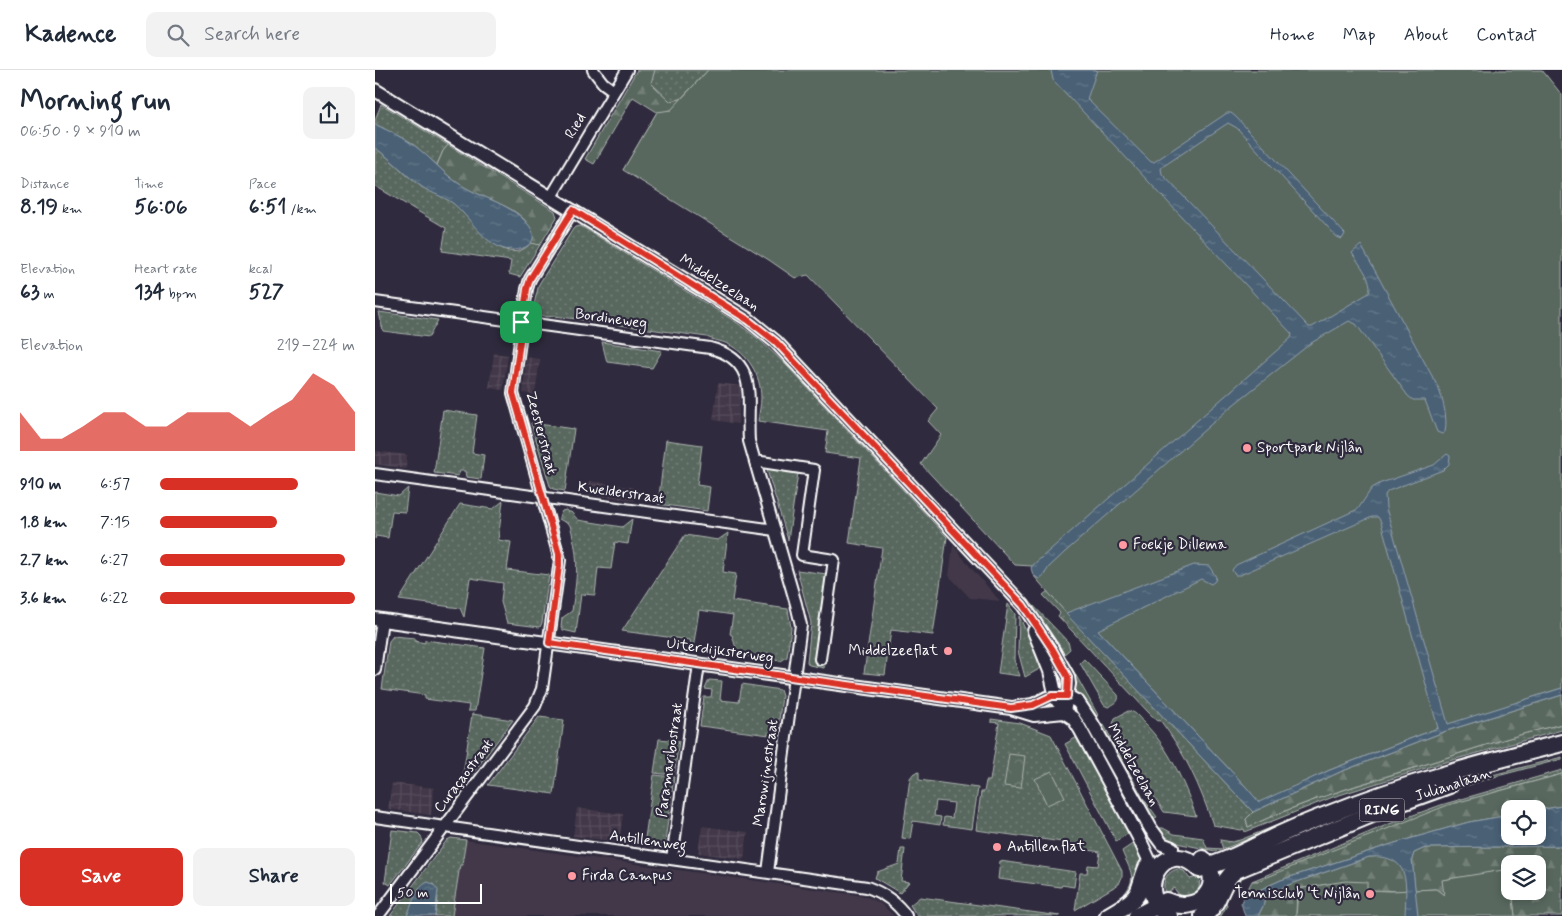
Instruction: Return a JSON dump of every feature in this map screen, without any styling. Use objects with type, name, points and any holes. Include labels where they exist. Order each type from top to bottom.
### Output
[{"type":"main road","name":"Julianalaan","points":[[1204,862],[1243,846],[1267,840],[1377,796],[1475,766],[1562,743]]},
{"type":"main road","name":"Julianalaan","points":[[1208,908],[1225,880],[1236,870],[1439,788],[1562,754]]},
{"type":"main road","points":[[1161,912],[1166,901],[1174,908],[1185,912],[1208,908],[1212,880],[1204,862],[1186,849],[1172,848]]},
{"type":"main road","name":"RING","points":[[1108,916],[1134,898],[1158,855],[1172,848]]},
{"type":"main road","name":"RING","points":[[1149,874],[1162,864],[1176,857],[1190,861],[1199,869],[1204,862]]},
{"type":"main road","points":[[1149,874],[1152,890],[1161,912]]},
{"type":"main road","points":[[1137,916],[1161,912]]},
{"type":"street","points":[[593,70],[603,83],[614,91]]},
{"type":"street","name":"Ried","points":[[551,197],[627,70]]},
{"type":"street","name":"Middelzeelaan","points":[[375,90],[573,210],[748,320],[776,342],[1018,599],[1053,650],[1068,677],[1061,696],[1061,711],[1073,718],[1080,729],[1138,836],[1149,874]]},
{"type":"street","name":"Zeesterstraat","points":[[549,643],[560,560],[513,393],[521,322],[530,279],[573,210]]},
{"type":"street","name":"Bordineweg","points":[[375,302],[709,348],[727,354],[743,369],[748,380],[750,393],[749,441],[801,625],[794,677]]},
{"type":"street","points":[[755,461],[814,470],[802,555]]},
{"type":"street","name":"Kwelderstraat","points":[[375,474],[775,530]]},
{"type":"street","points":[[783,560],[802,555],[834,560],[820,659]]},
{"type":"street","points":[[375,670],[379,619]]},
{"type":"street","name":"Uiterdijksterweg","points":[[379,619],[1011,708],[1033,715],[1061,711]]},
{"type":"street","name":"Curaçaostraat","points":[[378,916],[535,706],[542,689],[549,643]]},
{"type":"street","name":"Paramaribostraat","points":[[671,859],[699,664]]},
{"type":"street","name":"Marowijnestraat","points":[[768,872],[794,677]]},
{"type":"street","points":[[1011,708],[1033,705],[1047,698],[1061,696]]},
{"type":"street","name":"Middelzeelaan","points":[[1061,696],[1078,702],[1085,710],[1159,841],[1172,848]]},
{"type":"street","name":"Antillenweg","points":[[375,817],[867,887],[883,894],[896,903],[905,916]]},
{"type":"shaded area","points":[[494,353],[508,355],[503,390],[489,388]]},
{"type":"shaded area","points":[[526,357],[540,359],[535,395],[523,393]]},
{"type":"shaded area","points":[[718,383],[741,386],[738,424],[713,420]]},
{"type":"shaded area","points":[[375,451],[407,455],[406,469],[375,464]]},
{"type":"shaded area","points":[[589,481],[637,488],[635,501],[587,494]]},
{"type":"shaded area","points":[[953,545],[1000,601],[970,598],[949,576]]},
{"type":"shaded area","points":[[392,783],[434,788],[431,815],[388,809]]},
{"type":"shaded area","points":[[577,808],[623,814],[619,842],[573,836]]},
{"type":"shaded area","points":[[702,826],[748,832],[744,859],[698,853]]},
{"type":"shaded area","name":"Firda Campus","points":[[451,838],[857,895],[880,903],[894,916],[390,916],[447,840]]},
{"type":"green space","points":[[637,70],[655,70],[651,83],[670,101],[681,99],[708,70],[623,170],[657,112],[633,97],[594,164],[585,159]]},
{"type":"green space","points":[[655,70],[708,70],[681,99],[670,101],[650,83]]},
{"type":"green space","name":"Sportpark Nijlân","points":[[708,70],[1542,70],[1562,95],[1562,688],[1438,728],[1330,770],[1259,803],[1098,630],[1066,613],[1033,575],[1032,566],[1015,565],[921,464],[941,435],[928,421],[938,409],[808,275],[795,278],[623,170],[657,112],[671,110]]},
{"type":"green space","points":[[381,104],[448,145],[437,165],[414,145],[375,124]]},
{"type":"green space","points":[[448,145],[555,211],[557,217],[540,245],[531,243],[531,233],[522,217],[505,206],[463,186],[449,177],[437,165]]},
{"type":"green space","points":[[375,148],[422,187],[453,203],[488,239],[499,247],[510,251],[520,250],[531,243],[540,245],[520,277],[509,274],[511,261],[442,251],[446,228],[375,186]]},
{"type":"green space","points":[[581,226],[736,322],[760,340],[787,366],[947,537],[933,635],[891,630],[885,675],[864,673],[882,548],[849,543],[861,458],[825,453],[828,431],[758,421],[761,398],[756,373],[742,353],[728,344],[707,337],[539,315],[533,308],[539,284],[573,229]]},
{"type":"green space","points":[[379,312],[438,320],[429,337],[383,331]]},
{"type":"green space","points":[[602,342],[662,351],[652,368],[607,362]]},
{"type":"green space","points":[[443,410],[477,415],[472,453],[484,455],[481,479],[466,477],[465,471],[460,471],[458,476],[434,473]]},
{"type":"green space","points":[[531,423],[574,429],[565,491],[553,489],[550,486]]},
{"type":"green space","points":[[666,440],[702,445],[697,485],[710,487],[707,511],[658,504]]},
{"type":"green space","points":[[767,470],[798,473],[788,540]]},
{"type":"green space","points":[[408,488],[405,512],[392,511],[388,538],[376,536],[375,539],[375,492],[399,496]]},
{"type":"green space","points":[[503,501],[498,540],[511,542],[507,570],[549,575],[540,627],[507,623],[501,602],[503,583],[470,578],[464,617],[460,608],[399,600],[460,504],[493,509]]},
{"type":"green space","points":[[562,511],[571,512],[578,520],[622,527],[632,519],[628,544],[615,542],[611,569],[598,568],[595,595],[581,594],[576,633],[563,630],[561,627],[562,618],[572,611],[577,568],[570,525],[559,519]]},
{"type":"green space","points":[[728,533],[723,572],[736,574],[732,601],[788,609],[791,628],[787,657],[781,661],[738,655],[732,635],[730,634],[733,615],[699,610],[693,649],[690,640],[622,631],[685,535],[718,540]]},
{"type":"green space","points":[[797,570],[827,574],[814,662],[825,664],[824,668],[809,665],[807,662],[811,623]]},
{"type":"green space","points":[[1048,591],[1087,636],[1253,812],[1246,819],[1248,827],[1290,809],[1333,794],[1526,733],[1562,724],[1562,730],[1445,762],[1333,797],[1245,832],[1244,829],[1213,825],[1191,770],[1169,732],[1160,720],[1158,721],[1149,713],[1058,616],[1060,613],[1043,595]]},
{"type":"green space","points":[[1008,604],[1015,614],[1014,660],[1020,676],[998,673]]},
{"type":"green space","points":[[1031,605],[1068,642],[1070,649],[1061,657]]},
{"type":"green space","points":[[1019,616],[1043,667],[1025,677],[1018,651]]},
{"type":"green space","points":[[393,636],[415,638],[415,641],[425,643],[425,640],[485,648],[475,711],[468,711],[469,705],[425,699],[425,695],[382,689],[389,641]]},
{"type":"green space","points":[[1084,659],[1118,695],[1118,699],[1114,704],[1108,707],[1104,705],[1080,663]]},
{"type":"green space","points":[[1069,663],[1098,715],[1094,718],[1074,691],[1066,665]]},
{"type":"green space","points":[[709,680],[722,681],[720,700],[739,702],[742,684],[780,690],[782,696],[777,736],[700,726],[704,697],[711,697],[712,690],[705,689]]},
{"type":"green space","points":[[1562,695],[1562,724],[1508,738],[1354,786],[1290,809],[1248,827],[1246,819],[1253,812],[1340,772],[1446,731]]},
{"type":"green space","points":[[1128,711],[1138,716],[1161,742],[1181,778],[1196,816],[1164,812],[1113,724],[1115,718]]},
{"type":"green space","points":[[472,714],[513,720],[461,789]]},
{"type":"green space","points":[[539,717],[564,720],[554,794],[488,785]]},
{"type":"green space","points":[[991,719],[1020,723],[1051,735],[1122,871],[1119,884],[1075,910],[1080,873],[1087,873],[1088,865],[1098,866],[1100,852],[1083,849],[1084,845],[976,830],[981,792],[984,792],[986,781],[990,781],[999,723],[991,722]]},
{"type":"green space","points":[[1104,725],[1143,798],[1157,817],[1152,819],[1098,726]]},
{"type":"green space","points":[[1079,736],[1131,832],[1116,841],[1065,744]]},
{"type":"green space","points":[[659,739],[679,741],[674,775],[654,773]]},
{"type":"green space","points":[[1009,754],[1025,756],[1021,788],[1004,786]]},
{"type":"green space","points":[[1562,757],[1562,759],[1490,778],[1444,793],[1251,872],[1433,794],[1481,778]]},
{"type":"green space","points":[[1445,768],[1317,811],[1221,850],[1215,851],[1172,842],[1163,836],[1158,828],[1163,828],[1174,834],[1203,838],[1207,848],[1223,849],[1220,840],[1232,842],[1240,840],[1338,801]]},
{"type":"green space","points":[[1562,770],[1562,774],[1495,792],[1258,881],[1252,881],[1394,822],[1441,805]]},
{"type":"green space","points":[[1052,771],[1065,797],[1047,805],[1035,779]]},
{"type":"green space","points":[[919,772],[919,780],[978,788],[972,829],[943,825],[944,817],[952,818],[954,803],[936,801],[934,816],[941,817],[940,825],[913,821],[910,839],[902,838],[910,778],[914,773]]},
{"type":"green space","points":[[1562,774],[1562,806],[1546,809],[1546,800],[1501,800],[1501,817],[1469,822],[1395,843],[1281,880],[1244,897],[1252,881],[1258,881],[1448,805]]},
{"type":"green space","points":[[654,775],[674,777],[665,842],[658,847],[644,845]]},
{"type":"green space","points":[[392,830],[418,833],[423,842],[390,885],[385,882]]},
{"type":"green space","points":[[451,838],[466,840],[452,916],[435,916],[438,897],[419,888],[407,916],[390,916],[447,840]]},
{"type":"green space","points":[[1137,841],[1141,858],[1140,871],[1126,897],[1124,894],[1131,883],[1132,877],[1122,851]]},
{"type":"green space","points":[[1562,846],[1562,916],[1515,916],[1513,900],[1546,900],[1546,855],[1501,855],[1501,871],[1443,880],[1445,896],[1436,889],[1415,890],[1412,859],[1414,853],[1425,848]]},
{"type":"green space","points":[[901,849],[905,849],[901,881],[909,882],[900,893],[875,878],[877,872],[899,864]]},
{"type":"green space","points":[[1383,856],[1395,861],[1402,868],[1406,891],[1367,890],[1328,884],[1297,889],[1296,916],[1258,916],[1265,898],[1269,894],[1288,885],[1369,857]]},
{"type":"green space","points":[[1000,861],[1076,872],[1074,887],[998,879]]},
{"type":"green space","points":[[1178,869],[1184,871],[1190,879],[1200,876],[1199,889],[1195,896],[1181,898],[1174,888],[1165,894],[1165,878]]},
{"type":"green space","name":"Tennisclub 't Nijlân","points":[[1501,870],[1501,900],[1513,900],[1515,916],[1296,916],[1298,889],[1345,881],[1367,882],[1367,890],[1436,889],[1444,895],[1442,880]]},
{"type":"green space","points":[[1244,875],[1236,887],[1234,882],[1225,900],[1227,905],[1221,916],[1215,916],[1235,879]]},
{"type":"green space","points":[[920,897],[1060,916],[917,916],[910,905]]},
{"type":"water","points":[[1051,70],[1097,70],[1087,99],[1151,162],[1154,162],[1227,113],[1231,113],[1236,117],[1345,234],[1342,239],[1337,237],[1237,128],[1228,123],[1162,167],[1162,174],[1309,327],[1369,293],[1370,288],[1367,277],[1352,253],[1361,245],[1438,387],[1445,415],[1445,432],[1442,434],[1437,432],[1425,400],[1413,400],[1408,396],[1356,324],[1349,321],[1311,343],[1233,405],[1065,552],[1049,567],[1044,575],[1039,579],[1033,575],[1031,568],[1033,565],[1291,338],[1292,334],[1053,80]]},
{"type":"water","points":[[375,124],[415,146],[464,187],[511,210],[519,216],[532,230],[533,237],[531,242],[521,249],[514,250],[499,247],[492,243],[455,205],[422,187],[375,148]]},
{"type":"water","points":[[1447,454],[1450,456],[1449,464],[1443,470],[1388,491],[1385,495],[1386,508],[1448,724],[1562,688],[1562,695],[1446,731],[1340,772],[1253,812],[1066,613],[1194,565],[1209,566],[1216,577],[1215,581],[1211,584],[1201,579],[1098,630],[1259,802],[1330,770],[1438,728],[1381,522],[1378,517],[1372,517],[1240,575],[1235,575],[1232,570],[1236,565],[1358,509],[1372,488],[1381,483],[1434,465]]},
{"type":"water","points":[[1562,806],[1562,846],[1425,848],[1414,853],[1412,859],[1418,916],[1405,916],[1405,882],[1400,866],[1393,860],[1383,857],[1369,857],[1288,885],[1269,894],[1265,898],[1258,916],[1245,916],[1241,903],[1244,897],[1281,880],[1395,843],[1469,822],[1501,817],[1501,845],[1546,845],[1546,809]]},
{"type":"water","points":[[428,882],[433,884],[438,890],[435,916],[407,916],[420,887]]},
{"type":"place","name":"Sportpark Nijlân","points":[[1247,448]]},
{"type":"place","name":"Foekje Dillema","points":[[1123,545]]},
{"type":"place","name":"Middelzeeflat","points":[[948,651]]},
{"type":"place","name":"Antillenflat","points":[[997,847]]},
{"type":"place","name":"Firda Campus","points":[[572,876]]},
{"type":"place","name":"Tennisclub 't Nijlân","points":[[1370,894]]},
{"type":"route","points":[[573,210],[748,320],[776,342],[823,390],[1023,605],[1029,617],[1053,650],[1068,677],[1067,696],[1052,696],[1033,705],[1011,708],[549,643],[560,560],[513,393],[521,322],[530,279],[573,210]]}]
